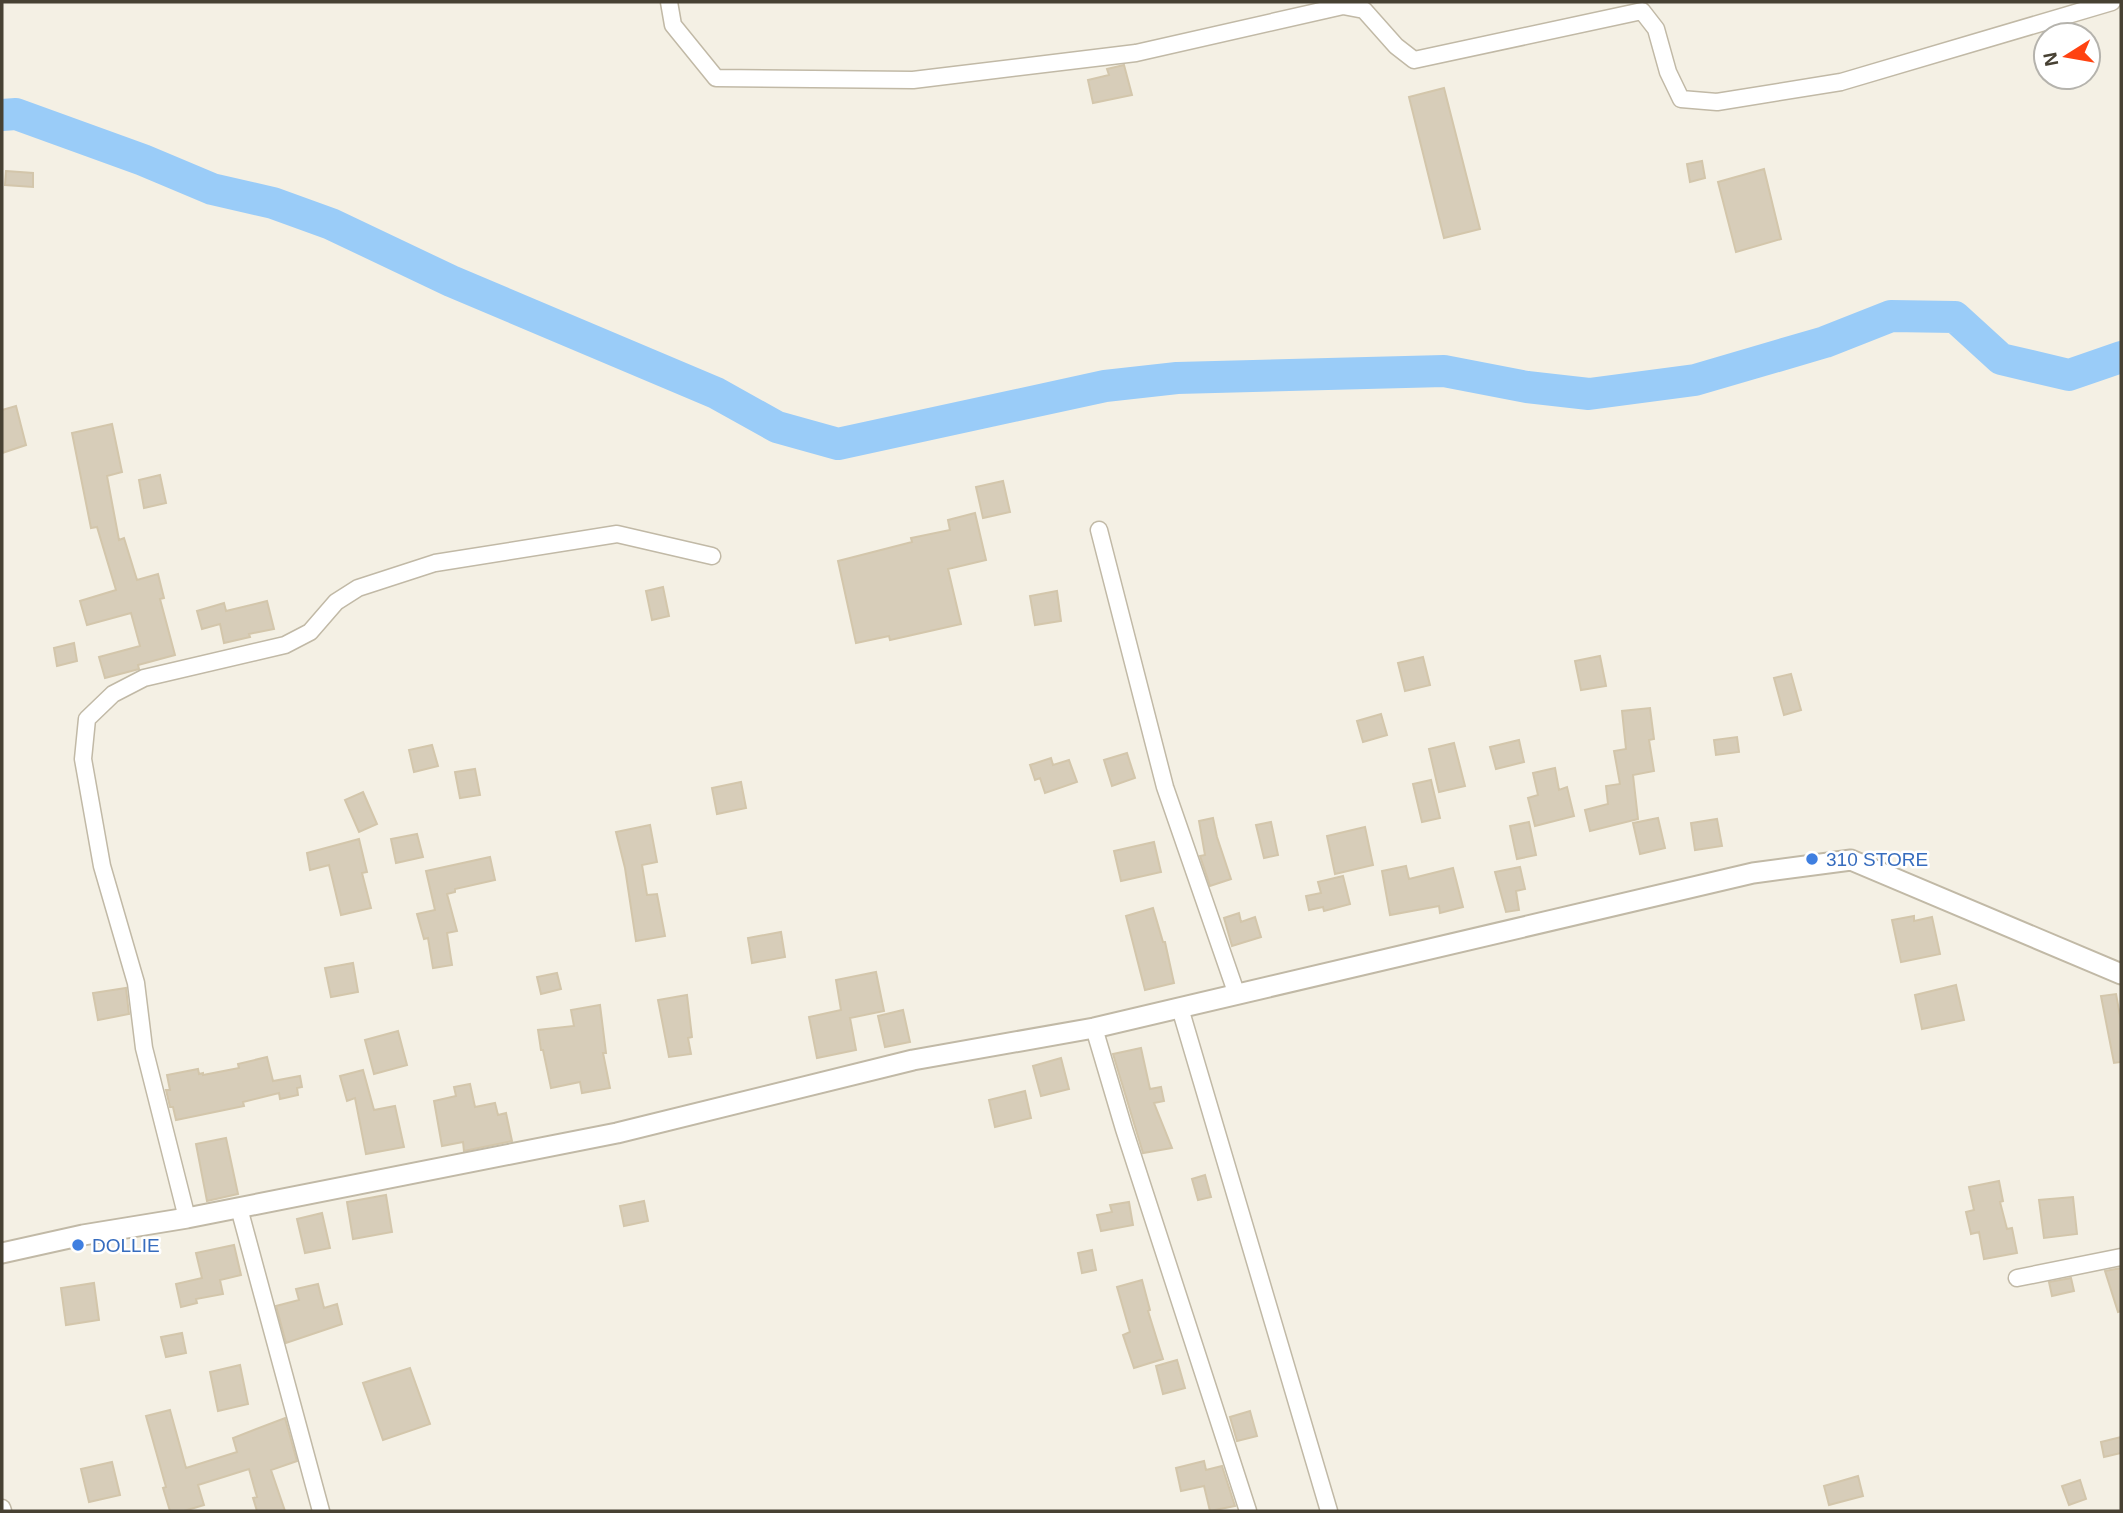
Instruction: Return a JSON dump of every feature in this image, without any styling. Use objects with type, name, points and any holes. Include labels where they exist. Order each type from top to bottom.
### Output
[{"type":"street","points":[[669,2],[673,25],[716,78],[913,80],[1136,52],[1343,6],[1364,10],[1396,46],[1414,60],[1642,11],[1656,29],[1668,72],[1681,99],[1717,102],[1841,82],[2112,2]]},
{"type":"street","points":[[1099,530],[1165,787],[1237,995]]},
{"type":"street","points":[[187,1218],[144,1048],[136,983],[102,866],[83,760],[87,719],[113,694],[144,678],[285,645],[310,632],[336,602],[358,588],[435,563],[617,534],[712,556]]},
{"type":"street","points":[[2,1253],[83,1235],[187,1218],[617,1133],[913,1060],[1094,1028],[1753,873],[1850,860],[2121,974]]},
{"type":"street","points":[[1180,1008],[1329,1511]]},
{"type":"street","points":[[1094,1028],[1248,1511]]},
{"type":"street","points":[[239,1208],[321,1511]]},
{"type":"street","points":[[2017,1278],[2121,1257]]},
{"type":"building","points":[[1124,65],[1132,95],[1093,103],[1088,80],[1109,75],[1107,69]]},
{"type":"building","points":[[1444,88],[1480,229],[1444,238],[1409,97]]},
{"type":"building","points":[[1702,161],[1705,178],[1690,182],[1687,164]]},
{"type":"building","points":[[1764,169],[1781,239],[1736,252],[1718,182]]},
{"type":"building","points":[[6,171],[33,173],[33,187],[5,185]]},
{"type":"building","points":[[16,406],[26,445],[2,453],[2,410]]},
{"type":"building","points":[[112,424],[122,472],[107,476],[119,540],[124,538],[137,580],[158,574],[164,598],[160,599],[175,655],[105,678],[99,657],[140,646],[131,613],[87,625],[80,601],[116,590],[97,527],[91,528],[72,433]]},
{"type":"building","points":[[160,475],[166,503],[144,508],[139,480]]},
{"type":"building","points":[[1003,481],[1010,512],[983,518],[976,487]]},
{"type":"building","points":[[975,513],[986,560],[948,569],[961,624],[890,640],[889,636],[856,643],[838,561],[912,542],[911,538],[950,530],[948,520]]},
{"type":"building","points":[[663,587],[669,616],[652,620],[646,591]]},
{"type":"building","points":[[1057,591],[1061,621],[1035,625],[1030,596]]},
{"type":"building","points":[[267,601],[274,629],[224,643],[220,624],[202,629],[197,611],[224,603],[226,611]]},
{"type":"building","points":[[74,643],[77,661],[57,666],[54,648]]},
{"type":"building","points":[[1600,656],[1606,686],[1581,690],[1575,661]]},
{"type":"building","points":[[1423,657],[1430,685],[1405,691],[1398,663]]},
{"type":"building","points":[[1791,674],[1801,710],[1784,715],[1774,678]]},
{"type":"building","points":[[1650,708],[1654,739],[1649,740],[1654,771],[1633,775],[1638,819],[1590,831],[1585,810],[1608,804],[1606,786],[1620,784],[1614,751],[1626,749],[1622,711]]},
{"type":"building","points":[[1381,714],[1387,735],[1363,742],[1357,721]]},
{"type":"building","points":[[1737,737],[1739,752],[1716,755],[1714,740]]},
{"type":"building","points":[[1519,740],[1524,762],[1496,769],[1490,747]]},
{"type":"building","points":[[1454,743],[1465,786],[1439,792],[1429,749]]},
{"type":"building","points":[[432,745],[438,766],[414,772],[409,750]]},
{"type":"building","points":[[1127,753],[1135,778],[1112,786],[1104,760]]},
{"type":"building","points":[[1051,758],[1053,765],[1069,760],[1077,782],[1045,793],[1040,778],[1035,780],[1030,765]]},
{"type":"building","points":[[1555,768],[1559,790],[1567,787],[1574,816],[1535,826],[1528,798],[1538,795],[1533,773]]},
{"type":"building","points":[[475,769],[480,795],[460,798],[455,772]]},
{"type":"building","points":[[1431,780],[1440,818],[1422,822],[1413,784]]},
{"type":"building","points":[[741,782],[746,808],[717,814],[712,788]]},
{"type":"building","points":[[363,792],[377,824],[359,832],[345,800]]},
{"type":"building","points":[[1213,818],[1231,879],[1210,886],[1200,856],[1205,855],[1199,821]]},
{"type":"building","points":[[1658,818],[1665,848],[1640,854],[1633,823]]},
{"type":"building","points":[[1717,819],[1722,846],[1695,850],[1691,823]]},
{"type":"building","points":[[1271,822],[1278,855],[1264,858],[1256,825]]},
{"type":"building","points":[[1529,822],[1536,855],[1517,859],[1510,826]]},
{"type":"building","points":[[650,825],[657,862],[642,865],[647,895],[657,894],[665,936],[636,941],[625,868],[616,832]]},
{"type":"building","points":[[1365,827],[1373,865],[1335,874],[1327,836]]},
{"type":"building","points":[[417,834],[423,857],[396,863],[391,839]]},
{"type":"building","points":[[359,839],[367,872],[362,873],[371,908],[341,915],[329,865],[310,870],[307,853]]},
{"type":"building","points":[[1154,842],[1161,872],[1121,881],[1114,851]]},
{"type":"building","points":[[490,857],[495,880],[455,889],[455,892],[447,894],[457,931],[447,933],[452,965],[433,968],[428,938],[424,939],[417,914],[435,910],[426,871]]},
{"type":"building","points":[[1406,866],[1409,879],[1453,868],[1463,907],[1440,913],[1439,906],[1390,915],[1382,871]]},
{"type":"building","points":[[1520,867],[1525,889],[1516,891],[1519,910],[1506,912],[1495,872]]},
{"type":"building","points":[[1343,876],[1350,904],[1324,911],[1323,907],[1309,910],[1306,896],[1321,893],[1318,882]]},
{"type":"building","points":[[1153,908],[1165,942],[1174,983],[1145,990],[1126,916]]},
{"type":"building","points":[[1239,913],[1241,922],[1255,917],[1261,937],[1232,946],[1224,918]]},
{"type":"building","points":[[1914,916],[1914,921],[1932,917],[1940,954],[1901,962],[1892,920]]},
{"type":"building","points":[[781,932],[785,957],[752,963],[748,938]]},
{"type":"building","points":[[353,963],[358,992],[331,997],[325,968]]},
{"type":"building","points":[[876,972],[884,1011],[850,1018],[856,1050],[817,1058],[809,1017],[841,1010],[836,980]]},
{"type":"building","points":[[557,973],[561,989],[541,994],[537,977]]},
{"type":"building","points":[[1956,985],[1964,1020],[1922,1029],[1915,995]]},
{"type":"building","points":[[126,988],[129,1014],[98,1020],[93,993]]},
{"type":"building","points":[[2116,994],[2121,1021],[2121,1062],[2114,1063],[2101,996]]},
{"type":"building","points":[[687,995],[692,1037],[688,1038],[691,1054],[669,1057],[658,1000]]},
{"type":"building","points":[[600,1005],[606,1053],[603,1053],[610,1088],[582,1093],[580,1082],[551,1088],[538,1030],[574,1026],[571,1010]]},
{"type":"building","points":[[903,1010],[910,1042],[885,1047],[878,1016]]},
{"type":"building","points":[[398,1031],[407,1065],[374,1074],[365,1040]]},
{"type":"building","points":[[1141,1048],[1150,1089],[1161,1087],[1164,1101],[1154,1103],[1172,1148],[1143,1153],[1113,1054]]},
{"type":"building","points":[[267,1057],[273,1081],[300,1076],[302,1087],[297,1088],[298,1095],[280,1099],[279,1093],[243,1102],[244,1106],[176,1120],[166,1090],[170,1090],[167,1075],[198,1069],[199,1074],[203,1075],[239,1068],[238,1064]]},
{"type":"building","points":[[1061,1058],[1069,1089],[1041,1096],[1033,1066]]},
{"type":"building","points":[[363,1070],[374,1110],[395,1106],[404,1147],[366,1154],[355,1098],[347,1101],[340,1076]]},
{"type":"building","points":[[470,1084],[475,1107],[495,1103],[498,1115],[506,1113],[512,1141],[464,1151],[463,1142],[442,1146],[434,1101],[456,1096],[454,1087]]},
{"type":"building","points":[[1025,1091],[1031,1118],[995,1127],[989,1100]]},
{"type":"building","points":[[226,1138],[238,1194],[207,1201],[196,1144]]},
{"type":"building","points":[[1205,1175],[1211,1197],[1198,1200],[1192,1179]]},
{"type":"building","points":[[1999,1181],[2003,1201],[2000,1202],[2007,1229],[2012,1228],[2017,1253],[1984,1259],[1979,1232],[1971,1234],[1966,1212],[1974,1210],[1969,1187]]},
{"type":"building","points":[[386,1195],[392,1232],[353,1239],[347,1202]]},
{"type":"building","points":[[2073,1197],[2077,1234],[2044,1238],[2039,1200]]},
{"type":"building","points":[[644,1201],[648,1221],[624,1226],[620,1206]]},
{"type":"building","points":[[1129,1202],[1133,1225],[1101,1231],[1097,1215],[1112,1212],[1110,1205]]},
{"type":"building","points":[[322,1213],[330,1248],[305,1253],[297,1219]]},
{"type":"building","points":[[234,1245],[241,1275],[220,1280],[223,1294],[196,1299],[197,1303],[181,1307],[176,1284],[202,1278],[196,1253]]},
{"type":"building","points":[[1092,1250],[1096,1270],[1082,1273],[1078,1253]]},
{"type":"building","points":[[2121,1268],[2121,1311],[2118,1312],[2105,1271]]},
{"type":"building","points":[[2071,1278],[2074,1291],[2052,1296],[2049,1282]]},
{"type":"building","points":[[1142,1280],[1150,1310],[1148,1311],[1163,1359],[1134,1368],[1123,1335],[1130,1332],[1117,1287]]},
{"type":"building","points":[[94,1283],[99,1320],[66,1325],[61,1288]]},
{"type":"building","points":[[318,1284],[324,1308],[337,1304],[342,1324],[286,1343],[276,1306],[299,1300],[296,1289]]},
{"type":"building","points":[[182,1333],[186,1353],[166,1357],[161,1337]]},
{"type":"building","points":[[1177,1360],[1185,1388],[1163,1394],[1156,1366]]},
{"type":"building","points":[[240,1365],[248,1404],[218,1411],[210,1372]]},
{"type":"building","points":[[410,1368],[430,1424],[383,1440],[363,1383]]},
{"type":"building","points":[[170,1410],[186,1468],[237,1452],[233,1438],[285,1418],[297,1461],[271,1470],[285,1511],[257,1511],[253,1498],[257,1497],[249,1469],[198,1485],[204,1505],[184,1511],[170,1511],[146,1416]]},
{"type":"building","points":[[1250,1411],[1257,1436],[1237,1441],[1230,1417]]},
{"type":"building","points":[[2121,1437],[2121,1453],[2104,1457],[2101,1442]]},
{"type":"building","points":[[1204,1461],[1206,1470],[1222,1466],[1235,1506],[1210,1511],[1204,1486],[1181,1491],[1176,1468]]},
{"type":"building","points":[[112,1462],[120,1495],[89,1502],[81,1469]]},
{"type":"building","points":[[1858,1476],[1863,1496],[1829,1505],[1824,1486]]},
{"type":"building","points":[[2080,1480],[2086,1499],[2069,1505],[2062,1486]]},
{"type":"waterway","points":[[2,115],[16,114],[143,160],[212,189],[273,203],[331,224],[451,281],[716,393],[777,427],[838,444],[1105,386],[1177,378],[1444,371],[1527,387],[1589,394],[1695,380],[1825,342],[1891,316],[1955,317],[2001,359],[2069,375],[2121,357]]},
{"type":"place","name":"310 STORE","points":[[1812,859]]},
{"type":"place","name":"DOLLIE","points":[[78,1245]]}]
